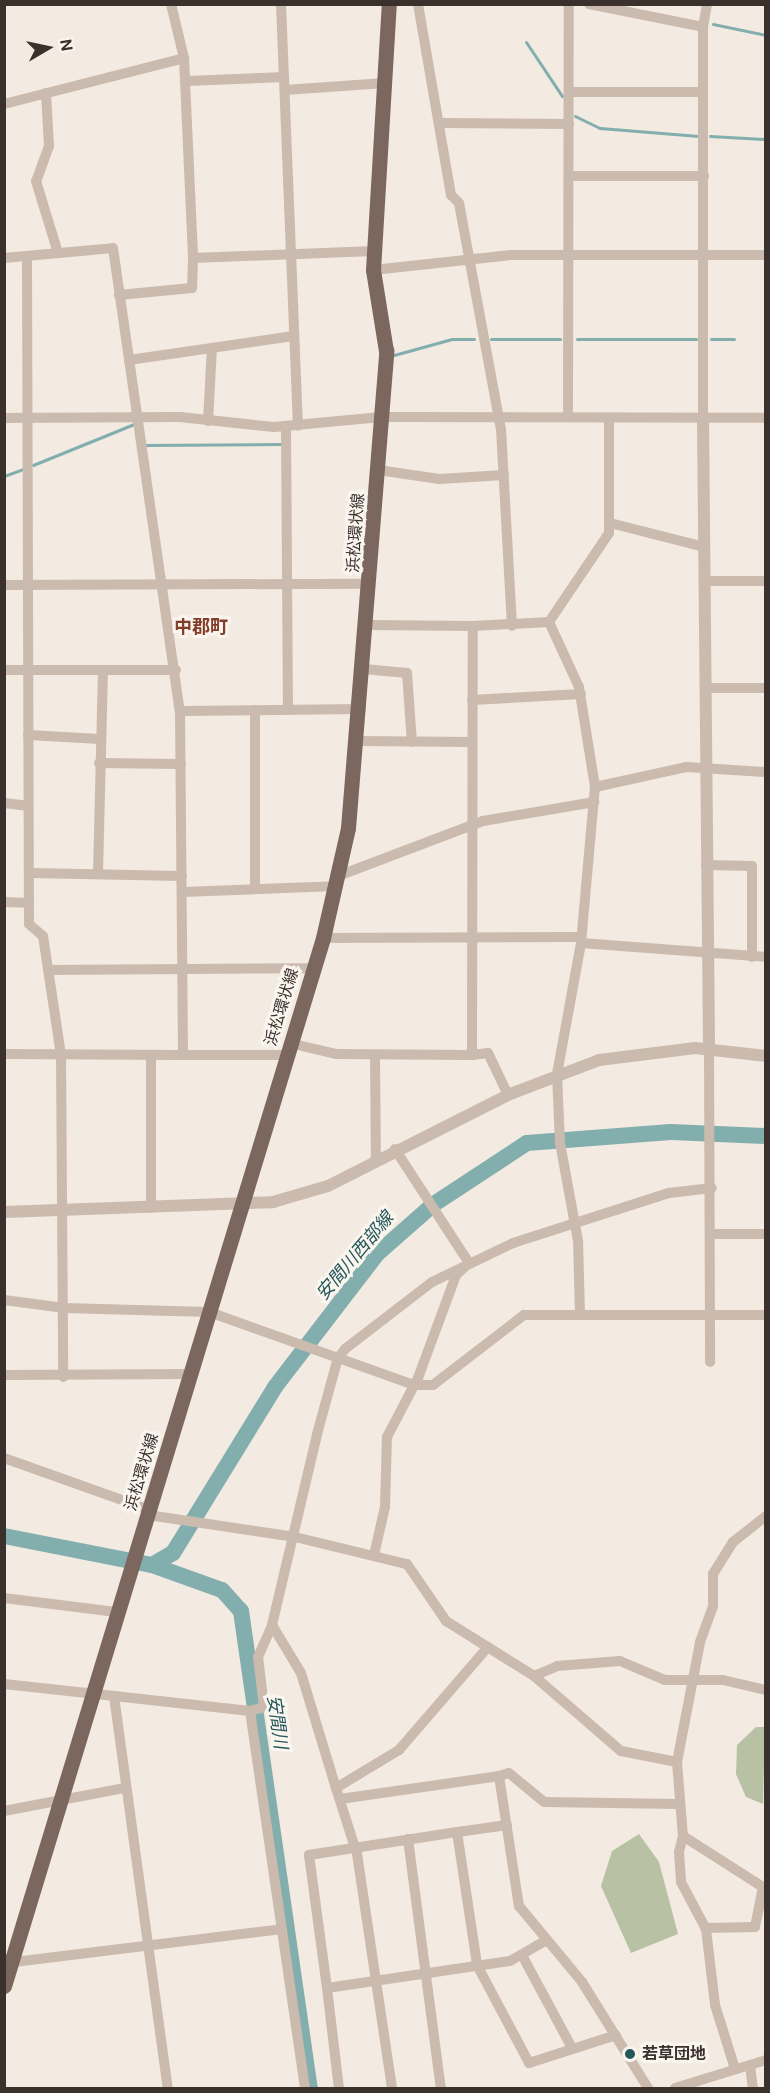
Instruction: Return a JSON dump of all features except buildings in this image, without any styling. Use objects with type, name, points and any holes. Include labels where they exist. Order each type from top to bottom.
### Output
[{"type":"main road","name":"浜松環状線","points":[[4,1986],[8,1963],[63,1796],[116,1612],[149,1513],[240,1206],[323,938],[354,796],[386,351],[373,270],[388,4]]},
{"type":"street","points":[[119,295],[192,288],[193,258],[186,81],[184,58],[171,4]]},
{"type":"street","points":[[281,4],[298,426]]},
{"type":"street","points":[[418,4],[499,418],[512,626]]},
{"type":"street","points":[[568,417],[569,4]]},
{"type":"street","points":[[589,4],[703,27]]},
{"type":"street","points":[[707,4],[703,27],[703,419],[706,953],[712,1138],[710,1362]]},
{"type":"street","points":[[4,104],[184,58]]},
{"type":"street","points":[[186,81],[284,77]]},
{"type":"street","points":[[285,90],[385,83]]},
{"type":"street","points":[[569,92],[704,92]]},
{"type":"street","points":[[46,93],[49,146],[36,181],[58,253]]},
{"type":"street","points":[[441,123],[569,124]]},
{"type":"street","points":[[569,176],[704,176]]},
{"type":"street","points":[[4,258],[113,248],[164,584],[180,711],[183,1055]]},
{"type":"street","points":[[193,258],[374,251]]},
{"type":"street","points":[[373,270],[467,259],[569,254],[765,255]]},
{"type":"street","points":[[27,257],[29,924],[43,936],[61,1055],[64,1212],[63,1377]]},
{"type":"street","points":[[129,360],[293,336]]},
{"type":"street","points":[[208,421],[212,348]]},
{"type":"street","points":[[4,418],[138,416],[298,426],[382,417],[765,418]]},
{"type":"street","points":[[549,622],[564,596],[595,559],[610,523],[609,418]]},
{"type":"street","points":[[286,426],[288,710]]},
{"type":"street","points":[[378,470],[439,479],[504,475]]},
{"type":"street","points":[[610,523],[704,547]]},
{"type":"street","points":[[705,581],[765,581]]},
{"type":"street","points":[[4,585],[370,584]]},
{"type":"street","points":[[368,626],[512,626],[549,622]]},
{"type":"street","points":[[549,622],[581,694],[595,787],[581,940],[557,1074],[560,1143],[574,1222],[580,1315]]},
{"type":"street","points":[[472,1054],[473,626]]},
{"type":"street","points":[[364,669],[407,673],[412,741]]},
{"type":"street","points":[[4,670],[176,670]]},
{"type":"street","points":[[98,874],[103,671]]},
{"type":"street","points":[[706,688],[765,688]]},
{"type":"street","points":[[472,700],[581,694]]},
{"type":"street","points":[[180,711],[361,709]]},
{"type":"street","points":[[255,710],[255,889]]},
{"type":"street","points":[[28,735],[100,739]]},
{"type":"street","points":[[358,741],[472,742]]},
{"type":"street","points":[[99,763],[181,764]]},
{"type":"street","points":[[595,787],[706,767],[765,772]]},
{"type":"street","points":[[182,892],[255,889],[336,881],[473,825],[594,802]]},
{"type":"street","points":[[4,803],[27,806]]},
{"type":"street","points":[[706,865],[752,866],[752,957]]},
{"type":"street","points":[[30,873],[182,876]]},
{"type":"street","points":[[4,902],[29,903]]},
{"type":"street","points":[[323,938],[581,940],[765,957]]},
{"type":"street","points":[[48,970],[313,968]]},
{"type":"street","points":[[4,1054],[151,1056],[288,1049],[375,1055],[488,1053],[508,1095]]},
{"type":"street","points":[[4,1212],[240,1206],[300,1196],[508,1095],[557,1074],[635,1052],[709,1049],[765,1056]]},
{"type":"street","points":[[375,1055],[376,1161]]},
{"type":"street","points":[[151,1056],[151,1208]]},
{"type":"street","points":[[395,1149],[469,1263]]},
{"type":"street","points":[[4,1684],[254,1711],[264,1707],[258,1657],[272,1625],[338,1358],[432,1282],[469,1263],[574,1222],[669,1193],[712,1188]]},
{"type":"street","points":[[711,1234],[765,1234]]},
{"type":"street","points":[[374,1555],[385,1507],[387,1437],[414,1385],[456,1275],[469,1263]]},
{"type":"street","points":[[4,1300],[64,1308],[209,1312],[414,1385],[433,1385],[524,1315],[765,1315]]},
{"type":"street","points":[[4,1375],[63,1377],[191,1374]]},
{"type":"street","points":[[4,1458],[149,1513],[295,1537],[407,1564],[446,1621],[534,1676],[621,1751],[677,1762]]},
{"type":"street","points":[[735,2069],[715,2005],[705,1928],[681,1882],[679,1852],[683,1836],[678,1804],[677,1762],[702,1632],[713,1606],[713,1574],[733,1542],[765,1516]]},
{"type":"street","points":[[4,1598],[116,1612]]},
{"type":"street","points":[[272,1625],[301,1673],[355,1848],[392,2088]]},
{"type":"street","points":[[336,1788],[399,1750],[488,1647]]},
{"type":"street","points":[[534,1676],[557,1666],[621,1661],[656,1678],[723,1680],[765,1690]]},
{"type":"street","points":[[114,1696],[124,1788],[168,2088]]},
{"type":"street","points":[[254,1711],[305,2088]]},
{"type":"street","points":[[340,1799],[509,1773],[544,1802],[678,1804]]},
{"type":"street","points":[[499,1776],[519,1906],[545,1941],[582,1982],[648,2088]]},
{"type":"street","points":[[4,1811],[63,1796],[124,1788]]},
{"type":"street","points":[[339,2088],[309,1855],[507,1825]]},
{"type":"street","points":[[457,1832],[477,1965],[529,2063],[616,2035]]},
{"type":"street","points":[[683,1836],[764,1888],[755,1927],[705,1928]]},
{"type":"street","points":[[408,1839],[441,2088]]},
{"type":"street","points":[[8,1963],[148,1948],[282,1929]]},
{"type":"street","points":[[327,1988],[523,1957],[545,1941]]},
{"type":"street","points":[[523,1957],[572,2048]]},
{"type":"street","points":[[675,2088],[765,2060]]},
{"type":"street","points":[[750,2065],[753,2088]]},
{"type":"green space","points":[[756,1727],[765,1727],[763,1804],[746,1797],[736,1774],[737,1745]]},
{"type":"green space","points":[[639,1834],[659,1862],[678,1934],[631,1953],[601,1886],[612,1851]]},
{"type":"waterway","points":[[713,24],[766,35]]},
{"type":"waterway","points":[[526,42],[562,96]]},
{"type":"waterway","points":[[575,116],[600,128],[699,136]]},
{"type":"waterway","points":[[710,136],[766,139]]},
{"type":"waterway","points":[[394,355],[452,339],[474,339]]},
{"type":"waterway","points":[[491,339],[560,339]]},
{"type":"waterway","points":[[577,339],[696,339]]},
{"type":"waterway","points":[[711,339],[734,339]]},
{"type":"waterway","points":[[33,465],[134,424]]},
{"type":"waterway","points":[[146,445],[283,444]]},
{"type":"waterway","points":[[4,476],[23,469]]},
{"type":"waterway","name":"安間川西部線","points":[[152,1565],[173,1553],[275,1387],[377,1254],[434,1204],[527,1143],[671,1132],[766,1136]]},
{"type":"waterway","name":"安間川","points":[[4,1536],[152,1565],[222,1590],[241,1611],[310,2088]]},
{"type":"place","name":"若草団地","points":[[630,2054]]},
{"type":"district","name":"中郡町","points":[[201,627]]}]
